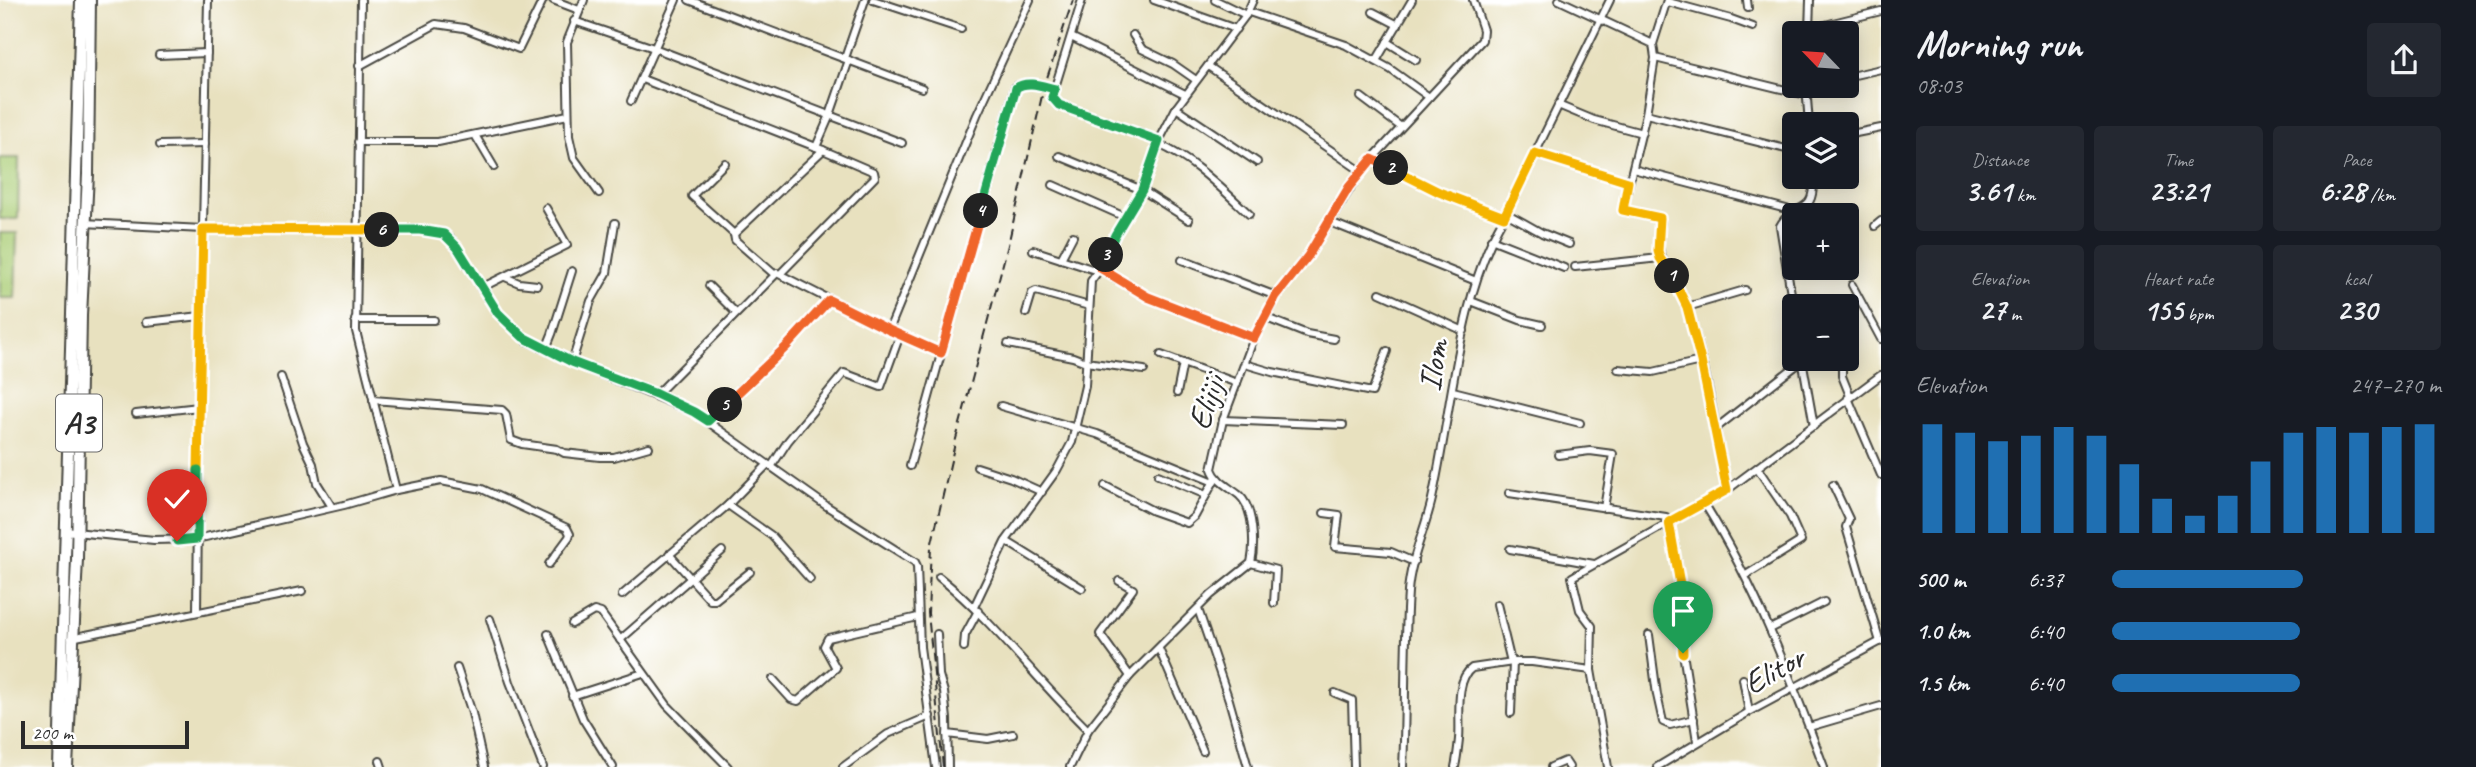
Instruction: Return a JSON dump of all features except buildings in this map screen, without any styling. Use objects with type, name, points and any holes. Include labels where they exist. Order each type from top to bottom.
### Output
[{"type":"highway","name":"A3","points":[[59,767],[81,316],[81,0]]},
{"type":"highway","name":"A3","points":[[80,223],[90,0]]},
{"type":"highway","name":"A3","points":[[67,767],[71,532]]},
{"type":"street","points":[[197,612],[208,0]]},
{"type":"street","points":[[361,0],[355,320],[359,348],[396,490]]},
{"type":"street","points":[[359,66],[436,24],[464,28],[519,49],[543,0]]},
{"type":"street","points":[[553,0],[579,10]]},
{"type":"street","points":[[584,0],[569,32],[566,49],[568,115],[571,152],[599,193]]},
{"type":"street","points":[[631,101],[676,0]]},
{"type":"street","points":[[689,0],[922,88]]},
{"type":"street","points":[[865,0],[819,148],[734,234],[734,240],[778,274],[941,353]]},
{"type":"street","points":[[873,0],[961,29]]},
{"type":"street","points":[[889,330],[972,127],[1030,0]]},
{"type":"street","points":[[1082,0],[1052,97],[1059,105],[1158,143],[1209,178],[1248,214]]},
{"type":"street","points":[[1154,0],[1236,29]]},
{"type":"street","points":[[1215,0],[1247,13],[1332,39],[1376,61],[1429,97]]},
{"type":"street","points":[[964,647],[965,635],[1006,541],[1067,452],[1077,427],[1085,386],[1090,285],[1142,190],[1158,143],[1176,108],[1236,29],[1253,0]]},
{"type":"street","points":[[1376,61],[1412,0]]},
{"type":"street","name":"Elijiji","points":[[1251,563],[1253,544],[1246,503],[1215,480],[1212,464],[1223,420],[1254,338],[1276,296],[1308,256],[1361,171],[1479,44],[1483,30],[1473,0]]},
{"type":"street","points":[[1559,0],[1653,44]]},
{"type":"street","name":"Ilom","points":[[1404,767],[1408,589],[1431,502],[1476,281],[1491,239],[1611,0]]},
{"type":"street","points":[[1747,0],[1748,8]]},
{"type":"street","points":[[1809,21],[1810,0]]},
{"type":"street","points":[[1727,490],[1701,361],[1687,307],[1676,281],[1658,251],[1660,218],[1623,210],[1646,114],[1654,58],[1653,44],[1667,1],[1753,27]]},
{"type":"street","points":[[1373,12],[1398,25]]},
{"type":"street","points":[[1847,21],[1881,12]]},
{"type":"street","points":[[574,21],[654,48],[902,143]]},
{"type":"street","points":[[1133,34],[1142,49],[1173,64],[1196,80]]},
{"type":"street","points":[[1071,37],[1185,94]]},
{"type":"street","points":[[1387,42],[1416,60]]},
{"type":"street","points":[[159,55],[207,53]]},
{"type":"street","points":[[1654,58],[1782,83]]},
{"type":"street","points":[[1208,65],[1361,171]]},
{"type":"street","points":[[1859,75],[1881,69]]},
{"type":"street","points":[[642,79],[819,148],[874,172],[875,177],[656,394]]},
{"type":"street","points":[[910,466],[1016,88],[1020,84],[1030,84],[1055,89]]},
{"type":"street","points":[[1361,97],[1401,127]]},
{"type":"street","points":[[1558,105],[1594,120],[1642,133]]},
{"type":"street","points":[[1176,108],[1257,162]]},
{"type":"street","points":[[1646,114],[1782,147]]},
{"type":"street","points":[[358,142],[431,143],[568,115]]},
{"type":"street","points":[[1859,132],[1881,128]]},
{"type":"street","points":[[475,135],[494,167]]},
{"type":"street","points":[[160,145],[205,144]]},
{"type":"street","points":[[1535,153],[1628,182]]},
{"type":"street","points":[[1059,156],[1142,190],[1189,220]]},
{"type":"street","points":[[1372,159],[1439,192],[1505,215],[1569,244]]},
{"type":"street","points":[[725,163],[692,196],[734,234]]},
{"type":"street","points":[[1633,169],[1782,208]]},
{"type":"street","points":[[1053,185],[1125,217]]},
{"type":"street","points":[[481,288],[567,246],[546,208]]},
{"type":"street","points":[[1330,222],[1476,281]]},
{"type":"street","points":[[1782,222],[1782,242]]},
{"type":"street","points":[[80,223],[203,229],[420,230],[444,234],[457,247],[481,288],[509,326],[523,337],[572,362],[656,394],[694,412],[828,508],[915,562],[918,566],[918,617],[923,674],[936,767]]},
{"type":"street","points":[[572,362],[591,301],[607,273],[615,223]]},
{"type":"street","points":[[1061,259],[1073,236]]},
{"type":"street","points":[[1491,239],[1564,268]]},
{"type":"street","points":[[1033,250],[1099,270],[1148,297],[1254,338]]},
{"type":"street","points":[[1574,267],[1660,258]]},
{"type":"street","points":[[1182,260],[1276,296]]},
{"type":"street","points":[[542,348],[548,344],[552,334],[572,271]]},
{"type":"street","points":[[505,277],[516,282],[537,285]]},
{"type":"street","points":[[1852,285],[1881,340]]},
{"type":"street","points":[[709,286],[736,313]]},
{"type":"street","points":[[1687,307],[1745,290]]},
{"type":"street","points":[[1026,313],[1032,293],[1036,291],[1089,306]]},
{"type":"street","points":[[1380,293],[1464,331]]},
{"type":"street","points":[[708,421],[787,346],[829,300]]},
{"type":"street","points":[[1471,302],[1542,326]]},
{"type":"street","points":[[146,322],[201,316]]},
{"type":"street","points":[[1264,317],[1307,334],[1334,339]]},
{"type":"street","points":[[355,320],[434,320]]},
{"type":"street","points":[[622,595],[728,505],[769,466],[844,373],[881,387],[900,335]]},
{"type":"street","points":[[1008,344],[1086,362],[1144,370]]},
{"type":"street","points":[[1245,364],[1372,392],[1387,351]]},
{"type":"street","points":[[1161,355],[1237,383]]},
{"type":"street","points":[[1618,369],[1653,372],[1701,361]]},
{"type":"street","points":[[1177,393],[1183,363]]},
{"type":"street","points":[[1715,429],[1788,371]]},
{"type":"street","points":[[1804,371],[1814,426]]},
{"type":"street","points":[[1842,371],[1849,397],[1881,475]]},
{"type":"street","points":[[1608,767],[1591,670],[1592,626],[1580,610],[1571,579],[1574,574],[1727,490],[1881,375]]},
{"type":"street","points":[[281,377],[303,443],[313,464],[317,483],[332,507]]},
{"type":"street","points":[[1453,391],[1580,423]]},
{"type":"street","points":[[373,400],[502,410],[506,414],[511,440],[557,449],[571,455],[614,457],[649,447]]},
{"type":"street","points":[[1001,406],[1077,427],[1215,480],[1195,516],[1187,523],[1153,511],[1105,486]]},
{"type":"street","points":[[136,414],[199,407]]},
{"type":"street","points":[[1223,420],[1343,425]]},
{"type":"street","points":[[1558,455],[1590,451],[1613,454],[1604,508]]},
{"type":"street","points":[[977,467],[1042,492]]},
{"type":"street","points":[[1746,576],[1801,541],[1790,516],[1758,469]]},
{"type":"street","points":[[1158,475],[1206,495]]},
{"type":"street","points":[[71,532],[154,541],[197,539],[431,482],[469,485],[567,528],[569,537],[549,564]]},
{"type":"street","points":[[1833,485],[1849,519],[1846,527],[1881,641]]},
{"type":"street","points":[[1509,493],[1664,516],[1669,522],[1678,566],[1682,644],[1698,741]]},
{"type":"street","points":[[1704,503],[1746,576],[1794,686],[1824,767]]},
{"type":"street","points":[[728,505],[772,536],[810,579]]},
{"type":"street","points":[[1324,513],[1339,515],[1335,547],[1391,552],[1414,562]]},
{"type":"street","points":[[1006,541],[1082,588]]},
{"type":"street","points":[[1510,549],[1594,564]]},
{"type":"street","points":[[620,640],[722,551]]},
{"type":"street","points":[[670,554],[713,601],[750,572]]},
{"type":"street","points":[[1070,767],[1088,730],[1130,677],[1220,587],[1251,563],[1273,568],[1277,572],[1274,603]]},
{"type":"street","points":[[939,577],[976,609],[1055,698],[1088,730]]},
{"type":"street","points":[[1119,581],[1133,589],[1100,635],[1130,677]]},
{"type":"street","points":[[71,638],[302,592]]},
{"type":"street","points":[[1770,629],[1824,603]]},
{"type":"street","points":[[1497,604],[1512,662],[1511,713]]},
{"type":"street","points":[[1198,609],[1248,767]]},
{"type":"street","points":[[572,624],[597,611],[680,720],[728,767]]},
{"type":"street","points":[[773,679],[791,699],[798,701],[836,668],[824,646],[828,638],[918,617]]},
{"type":"street","points":[[490,619],[510,682],[543,767]]},
{"type":"street","points":[[548,634],[572,696],[590,732],[613,767]]},
{"type":"street","points":[[937,634],[939,675],[944,692],[948,767]]},
{"type":"street","points":[[1649,635],[1663,722],[1670,725],[1694,719]]},
{"type":"street","name":"Elitor","points":[[1657,767],[1794,686],[1881,641]]},
{"type":"street","points":[[1159,649],[1203,751]]},
{"type":"street","points":[[1455,767],[1460,694],[1467,671],[1512,662],[1591,670]]},
{"type":"street","points":[[457,668],[472,713],[484,767]]},
{"type":"street","points":[[572,696],[643,673]]},
{"type":"street","points":[[1743,679],[1749,712]]},
{"type":"street","points":[[1335,693],[1353,700],[1353,767]]},
{"type":"street","points":[[1809,727],[1881,706]]},
{"type":"street","points":[[843,767],[888,734],[930,716]]},
{"type":"street","points":[[947,734],[988,739],[1013,734]]},
{"type":"street","points":[[1551,767],[1565,761],[1569,767]]},
{"type":"green space","points":[[0,158],[19,158],[18,219],[0,219]]},
{"type":"green space","points":[[0,233],[17,233],[15,298],[0,298]]},
{"type":"railway","points":[[943,767],[928,613],[931,547],[956,439],[1008,245],[1044,87],[1073,0]]},
{"type":"route","points":[[177,541],[197,539],[203,229],[420,230],[442,233],[457,247],[503,319],[523,337],[572,362],[656,394],[708,421],[787,346],[829,300],[941,353],[1012,97],[1020,84],[1030,84],[1055,89],[1052,97],[1059,105],[1159,141],[1142,190],[1115,235],[1100,268],[1148,297],[1254,338],[1276,296],[1308,256],[1349,187],[1372,159],[1439,192],[1504,217],[1535,153],[1628,182],[1623,210],[1660,218],[1658,251],[1676,281],[1687,307],[1701,361],[1727,490],[1669,522],[1680,584],[1683,653]]}]
